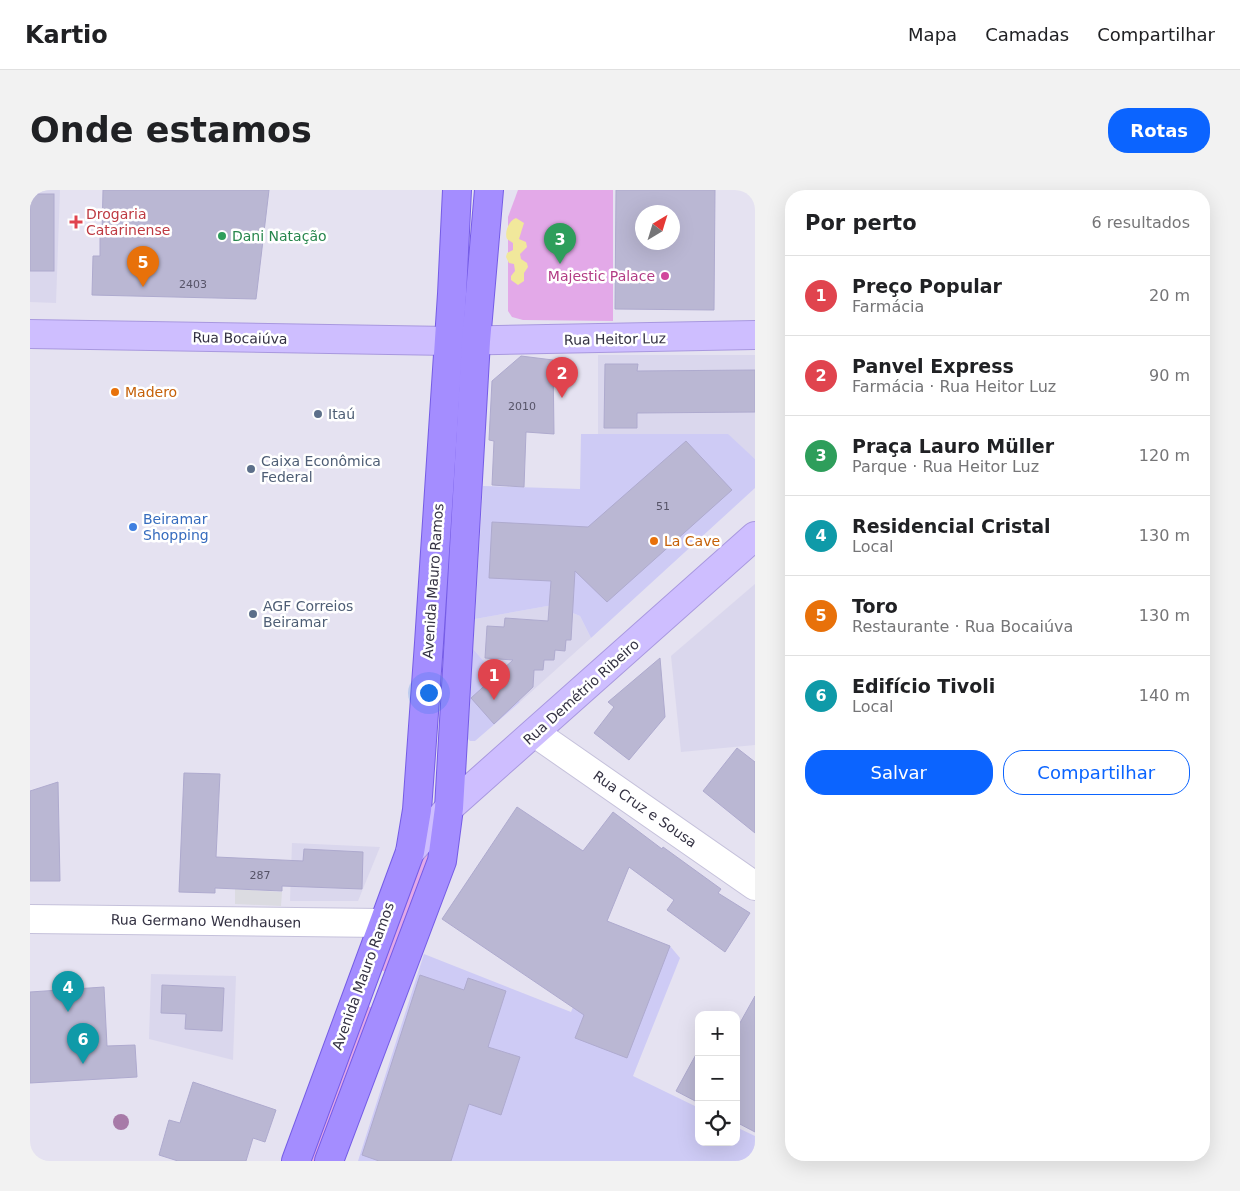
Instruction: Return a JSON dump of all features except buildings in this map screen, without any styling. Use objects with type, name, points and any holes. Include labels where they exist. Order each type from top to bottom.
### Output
[{"type":"main road","name":"Avenida Mauro Ramos","points":[[296,1161],[382,923],[410,852],[417,810],[449,341],[456,190]]},
{"type":"main road","name":"Avenida Mauro Ramos","points":[[329,1161],[442,860],[449,808],[476,341],[489,190]]},
{"type":"main road","name":"Rua Bocaiúva","points":[[30,334],[476,341]]},
{"type":"main road","name":"Rua Heitor Luz","points":[[476,341],[755,335]]},
{"type":"main road","name":"Rua Demétrio Ribeiro","points":[[410,852],[449,808],[755,536]]},
{"type":"street","name":"Rua Cruz e Sousa","points":[[535,733],[755,886]]},
{"type":"street","name":"Rua Germano Wendhausen","points":[[30,920],[382,923]]},
{"type":"shaded area","points":[[30,190],[60,190],[56,303],[30,302]]},
{"type":"shaded area","points":[[518,190],[613,190],[613,321],[523,320],[512,317],[508,311],[508,217]]},
{"type":"shaded area","points":[[516,218],[524,223],[519,239],[526,242],[527,247],[520,254],[521,259],[527,263],[528,267],[524,273],[524,281],[518,285],[511,280],[511,276],[515,271],[514,264],[509,263],[506,257],[507,253],[513,250],[513,243],[506,236],[507,230],[511,221]]},
{"type":"shaded area","points":[[598,355],[755,355],[755,459],[727,434],[598,435]]},
{"type":"shaded area","points":[[581,434],[728,434],[755,459],[755,488],[591,638],[580,616],[553,605],[475,619],[483,486],[580,489]]},
{"type":"shaded area","points":[[755,584],[755,745],[681,752],[671,656]]},
{"type":"shaded area","points":[[553,605],[580,616],[591,638],[520,702],[473,649],[475,619]]},
{"type":"shaded area","points":[[473,649],[520,702],[475,741],[470,741],[466,737]]},
{"type":"shaded area","points":[[439,832],[393,975],[374,967],[416,858]]},
{"type":"shaded area","points":[[292,843],[380,847],[358,901],[290,901]]},
{"type":"shaded area","points":[[235,889],[282,892],[281,906],[235,904]]},
{"type":"shaded area","points":[[608,922],[670,946],[680,958],[633,1076],[695,1106],[695,1146],[740,1146],[740,1129],[755,1136],[755,1161],[358,1161],[424,954],[571,1012]]},
{"type":"shaded area","points":[[151,974],[236,976],[233,1060],[149,1039]]},
{"type":"shaded area","points":[[365,1005],[373,1008],[316,1161],[306,1161]]},
{"type":"place","name":"Drogaria Catarinense","points":[[76,222]]},
{"type":"place","name":"Dani Natação","points":[[222,236]]},
{"type":"place","name":"Praça Lauro Müller","points":[[560,264]]},
{"type":"place","name":"Majestic Palace","points":[[665,276]]},
{"type":"place","name":"Toro","points":[[143,287]]},
{"type":"place","name":"Madero","points":[[115,392]]},
{"type":"place","name":"Panvel Express","points":[[562,398]]},
{"type":"place","name":"Itaú","points":[[318,414]]},
{"type":"place","name":"Caixa Econômica Federal","points":[[251,469]]},
{"type":"place","name":"Beiramar Shopping","points":[[133,527]]},
{"type":"place","name":"La Cave","points":[[654,541]]},
{"type":"place","name":"AGF Correios Beiramar","points":[[253,614]]},
{"type":"place","name":"Preço Popular","points":[[494,700]]},
{"type":"place","name":"Residencial Cristal","points":[[68,1012]]},
{"type":"place","name":"Edifício Tivoli","points":[[83,1064]]}]
